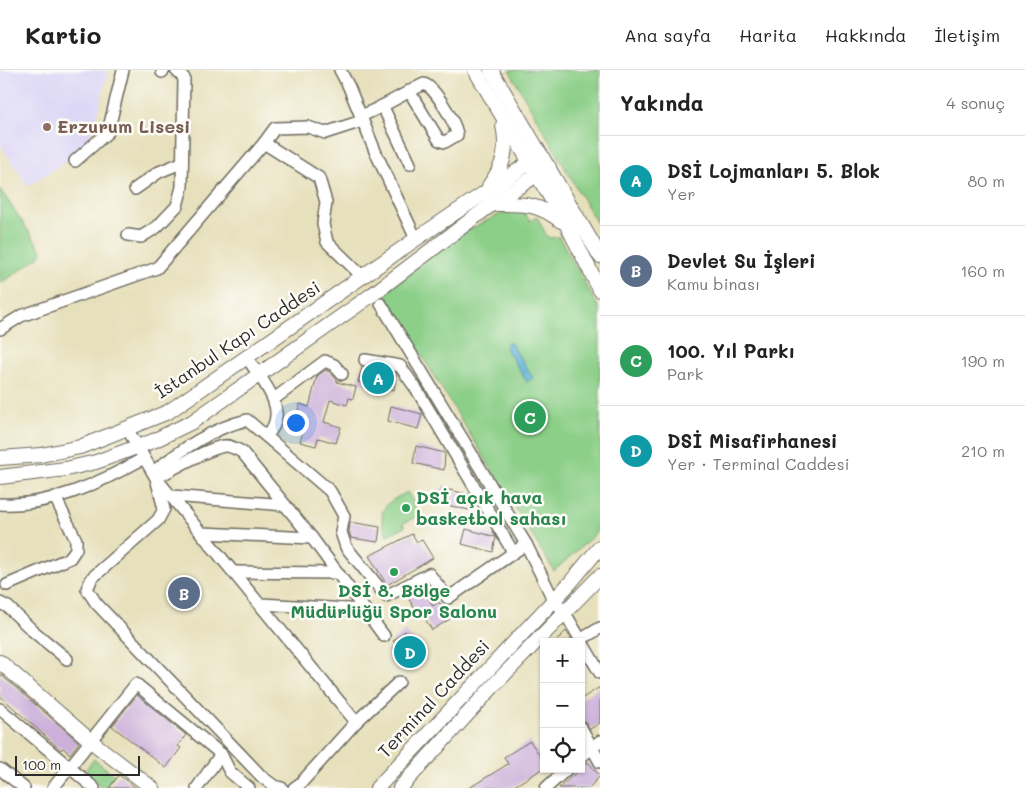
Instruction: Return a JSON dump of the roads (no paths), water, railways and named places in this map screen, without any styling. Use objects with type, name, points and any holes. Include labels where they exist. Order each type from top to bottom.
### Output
[{"type":"main road","points":[[475,70],[501,114],[535,159],[600,256]]},
{"type":"main road","points":[[491,70],[535,159]]},
{"type":"main road","points":[[474,200],[494,179],[505,156],[506,141],[501,114]]},
{"type":"main road","points":[[474,200],[535,159]]},
{"type":"main road","points":[[0,477],[66,469],[141,453],[192,422],[259,375],[492,204],[543,171]]},
{"type":"main road","points":[[543,171],[568,227],[600,290]]},
{"type":"main road","name":"İstanbul Kapı Caddesi","points":[[0,458],[41,455],[70,449],[128,430],[168,412],[474,200]]},
{"type":"main road","points":[[492,204],[529,204],[546,209],[568,227]]},
{"type":"main road","name":"Terminal Caddesi","points":[[377,788],[600,548]]},
{"type":"main road","name":"Terminal Caddesi","points":[[400,788],[496,683],[600,576]]},
{"type":"main road","points":[[0,662],[92,742],[152,788]]},
{"type":"street","points":[[75,161],[108,132],[123,70]]},
{"type":"street","points":[[128,235],[141,237],[157,227],[177,206],[182,187],[184,78],[176,70]]},
{"type":"street","points":[[340,70],[416,239]]},
{"type":"street","points":[[0,328],[21,316],[157,268],[264,143],[274,128],[308,127],[325,132],[361,119],[409,91],[424,84],[430,85],[457,129],[457,135],[444,142],[439,140],[409,91]]},
{"type":"street","points":[[383,107],[410,164]]},
{"type":"street","points":[[264,143],[319,178],[326,202],[324,224],[327,242],[363,277]]},
{"type":"street","points":[[135,189],[158,172],[181,163]]},
{"type":"street","points":[[381,304],[526,544],[553,600],[579,638]]},
{"type":"street","points":[[247,358],[274,399],[278,413],[273,428],[266,436]]},
{"type":"street","points":[[366,360],[400,366],[417,390],[512,552]]},
{"type":"street","points":[[274,399],[314,367],[325,361],[334,365],[342,374]]},
{"type":"street","points":[[154,475],[182,450],[232,424],[248,420],[330,491],[344,516],[341,532],[346,546],[386,596],[430,574],[448,598],[526,544]]},
{"type":"street","points":[[128,430],[154,475],[356,722]]},
{"type":"street","points":[[154,475],[224,446],[232,447],[242,452],[312,538],[384,636]]},
{"type":"street","points":[[0,504],[33,502],[55,497],[92,484],[141,453]]},
{"type":"street","points":[[154,475],[164,509],[158,520],[92,578],[86,589],[96,603],[262,777],[274,786],[282,788]]},
{"type":"street","points":[[172,496],[285,505]]},
{"type":"street","points":[[7,585],[70,558],[76,549],[76,540],[55,497]]},
{"type":"street","points":[[202,533],[312,538]]},
{"type":"street","points":[[235,572],[337,573]]},
{"type":"street","points":[[0,602],[67,659]]},
{"type":"street","points":[[261,604],[365,610]]},
{"type":"street","points":[[583,638],[600,628]]},
{"type":"street","points":[[585,648],[600,673]]},
{"type":"street","points":[[294,788],[301,783],[356,722],[399,682]]},
{"type":"street","points":[[53,788],[92,742],[136,684],[221,754],[230,772],[249,788]]},
{"type":"street","points":[[0,709],[94,788]]},
{"type":"street","points":[[585,732],[596,744],[600,762]]},
{"type":"street","points":[[585,754],[596,744]]},
{"type":"street","points":[[197,788],[221,754]]},
{"type":"street","points":[[0,769],[24,788]]},
{"type":"street","points":[[546,788],[563,773]]},
{"type":"water","points":[[507,343],[511,343],[533,378],[527,382],[505,347]]},
{"type":"place","name":"Erzurum Lisesi","points":[[47,127]]},
{"type":"place","name":"DSİ Lojmanları 5. Blok","points":[[378,378]]},
{"type":"place","name":"100. Yıl Parkı","points":[[530,417]]},
{"type":"place","name":"DSİ açık hava basketbol sahası","points":[[406,508]]},
{"type":"place","name":"DSİ 8. Bölge Müdürlüğü Spor Salonu","points":[[394,572]]},
{"type":"place","name":"Devlet Su İşleri","points":[[184,593]]},
{"type":"place","name":"DSİ Misafirhanesi","points":[[410,652]]}]
